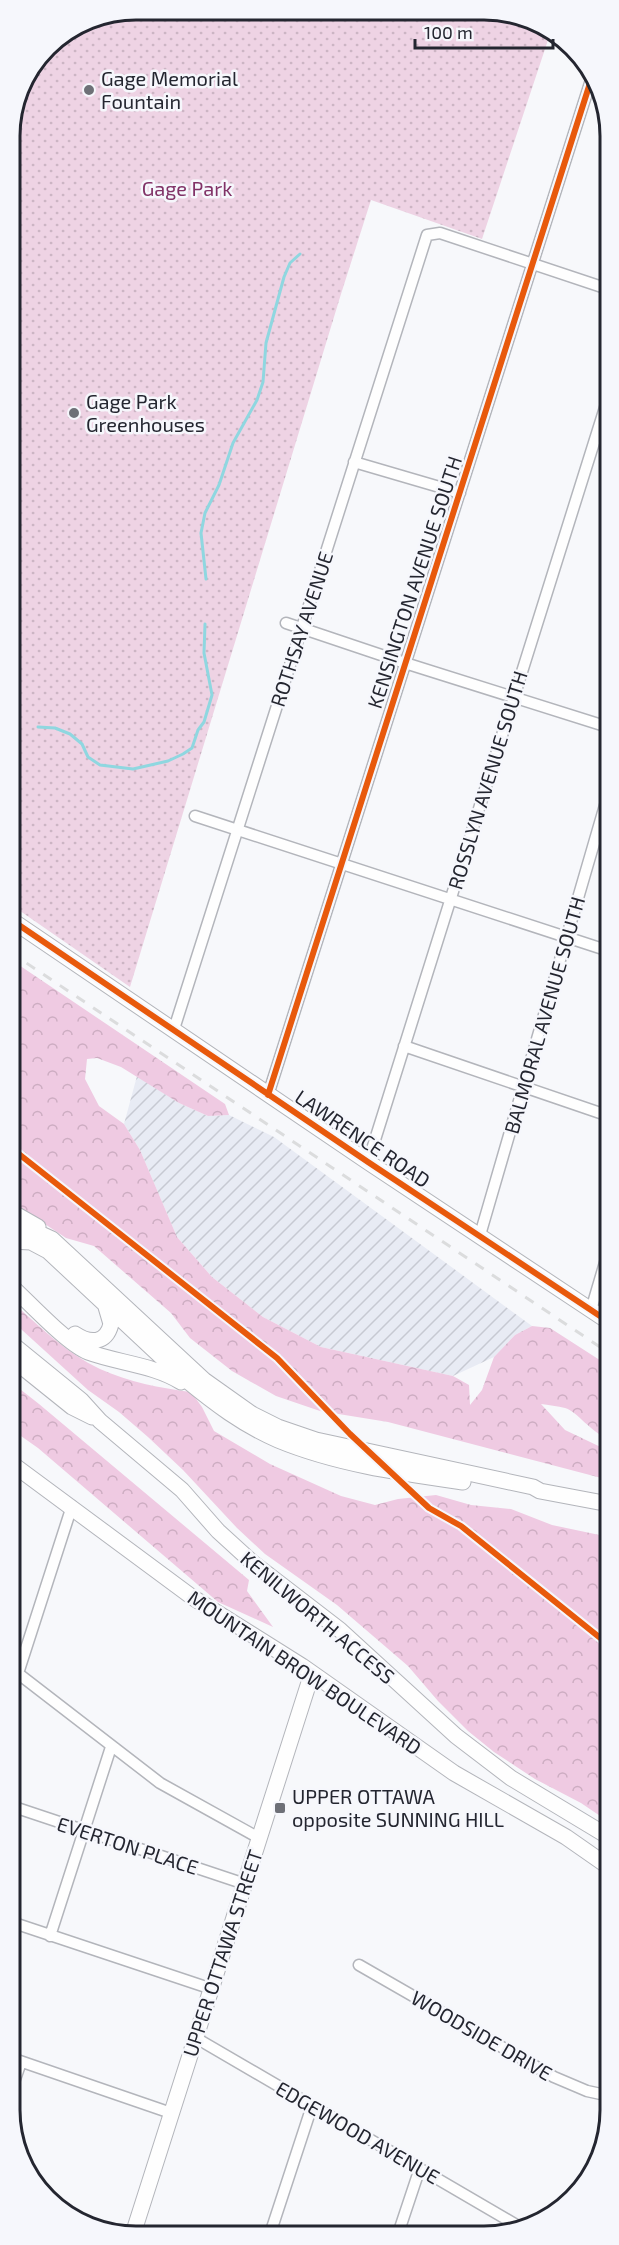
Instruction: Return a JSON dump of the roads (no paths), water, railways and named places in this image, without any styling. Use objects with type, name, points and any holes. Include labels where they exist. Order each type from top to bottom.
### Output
[{"type":"main road","name":"LAWRENCE ROAD","points":[[20,926],[268,1095],[599,1316]]},
{"type":"main road","points":[[20,1216],[35,1224],[52,1239],[204,1380],[252,1414],[278,1427],[316,1440],[599,1502]]},
{"type":"main road","points":[[20,1228],[30,1229],[52,1239]]},
{"type":"main road","points":[[20,1241],[31,1242],[48,1251],[205,1396]]},
{"type":"main road","points":[[20,1283],[85,1341],[100,1340],[108,1333],[111,1320],[105,1304]]},
{"type":"main road","points":[[20,1294],[87,1351],[174,1377],[241,1421],[277,1439],[327,1456],[423,1476],[532,1493],[540,1491]]},
{"type":"main road","name":"KENILWORTH ACCESS","points":[[20,1351],[81,1400],[100,1421],[182,1491],[218,1531],[253,1563],[340,1630],[456,1736],[511,1778],[599,1831]]},
{"type":"main road","name":"KENILWORTH ACCESS","points":[[20,1366],[72,1407],[100,1421]]},
{"type":"main road","name":"MOUNTAIN BROW BOULEVARD","points":[[20,1469],[192,1597],[312,1673],[454,1773],[566,1837],[599,1860]]},
{"type":"main road","name":"UPPER OTTAWA STREET","points":[[136,2226],[312,1673]]},
{"type":"street","name":"KENSINGTON AVENUE SOUTH","points":[[268,1095],[589,87]]},
{"type":"street","name":"ROTHSAY AVENUE","points":[[174,1029],[424,240],[427,235],[440,233],[532,264]]},
{"type":"street","points":[[532,264],[600,286]]},
{"type":"street","name":"ROSSLYN AVENUE SOUTH","points":[[368,1162],[600,424]]},
{"type":"street","points":[[354,462],[460,493]]},
{"type":"street","points":[[286,623],[600,724]]},
{"type":"street","points":[[195,816],[600,948]]},
{"type":"street","name":"BALMORAL AVENUE SOUTH","points":[[480,1235],[600,824]]},
{"type":"street","points":[[404,1046],[600,1113]]},
{"type":"street","points":[[591,1310],[599,1281]]},
{"type":"street","points":[[20,1654],[72,1506]]},
{"type":"street","points":[[20,1676],[160,1783],[259,1838]]},
{"type":"street","points":[[50,1936],[111,1747]]},
{"type":"street","name":"EVERTON PLACE","points":[[20,1809],[245,1884]]},
{"type":"street","points":[[20,1926],[212,1989]]},
{"type":"street","name":"WOODSIDE DRIVE","points":[[359,1965],[554,2077],[599,2094]]},
{"type":"street","name":"EDGEWOOD AVENUE","points":[[196,2037],[511,2222]]},
{"type":"street","points":[[20,2061],[171,2113]]},
{"type":"street","points":[[273,2226],[312,2106]]},
{"type":"street","points":[[401,2226],[420,2168]]},
{"type":"waterway","points":[[206,579],[201,533],[205,513],[219,485],[233,443],[257,400],[263,382],[266,343],[284,277],[290,263],[300,254]]},
{"type":"waterway","points":[[38,727],[55,728],[70,734],[82,744],[88,757],[100,765],[133,769],[168,761],[183,754],[192,748],[198,730],[204,722],[212,695],[204,653],[205,624]]},
{"type":"railway","points":[[20,959],[599,1347]]},
{"type":"place","name":"Gage Memorial Fountain","points":[[89,90]]},
{"type":"place","name":"Gage Park Greenhouses","points":[[74,413]]},
{"type":"place","name":"UPPER OTTAWA opposite SUNNING HILL","points":[[280,1808]]},
{"type":"park label","name":"Gage Park","points":[[187,188]]}]
